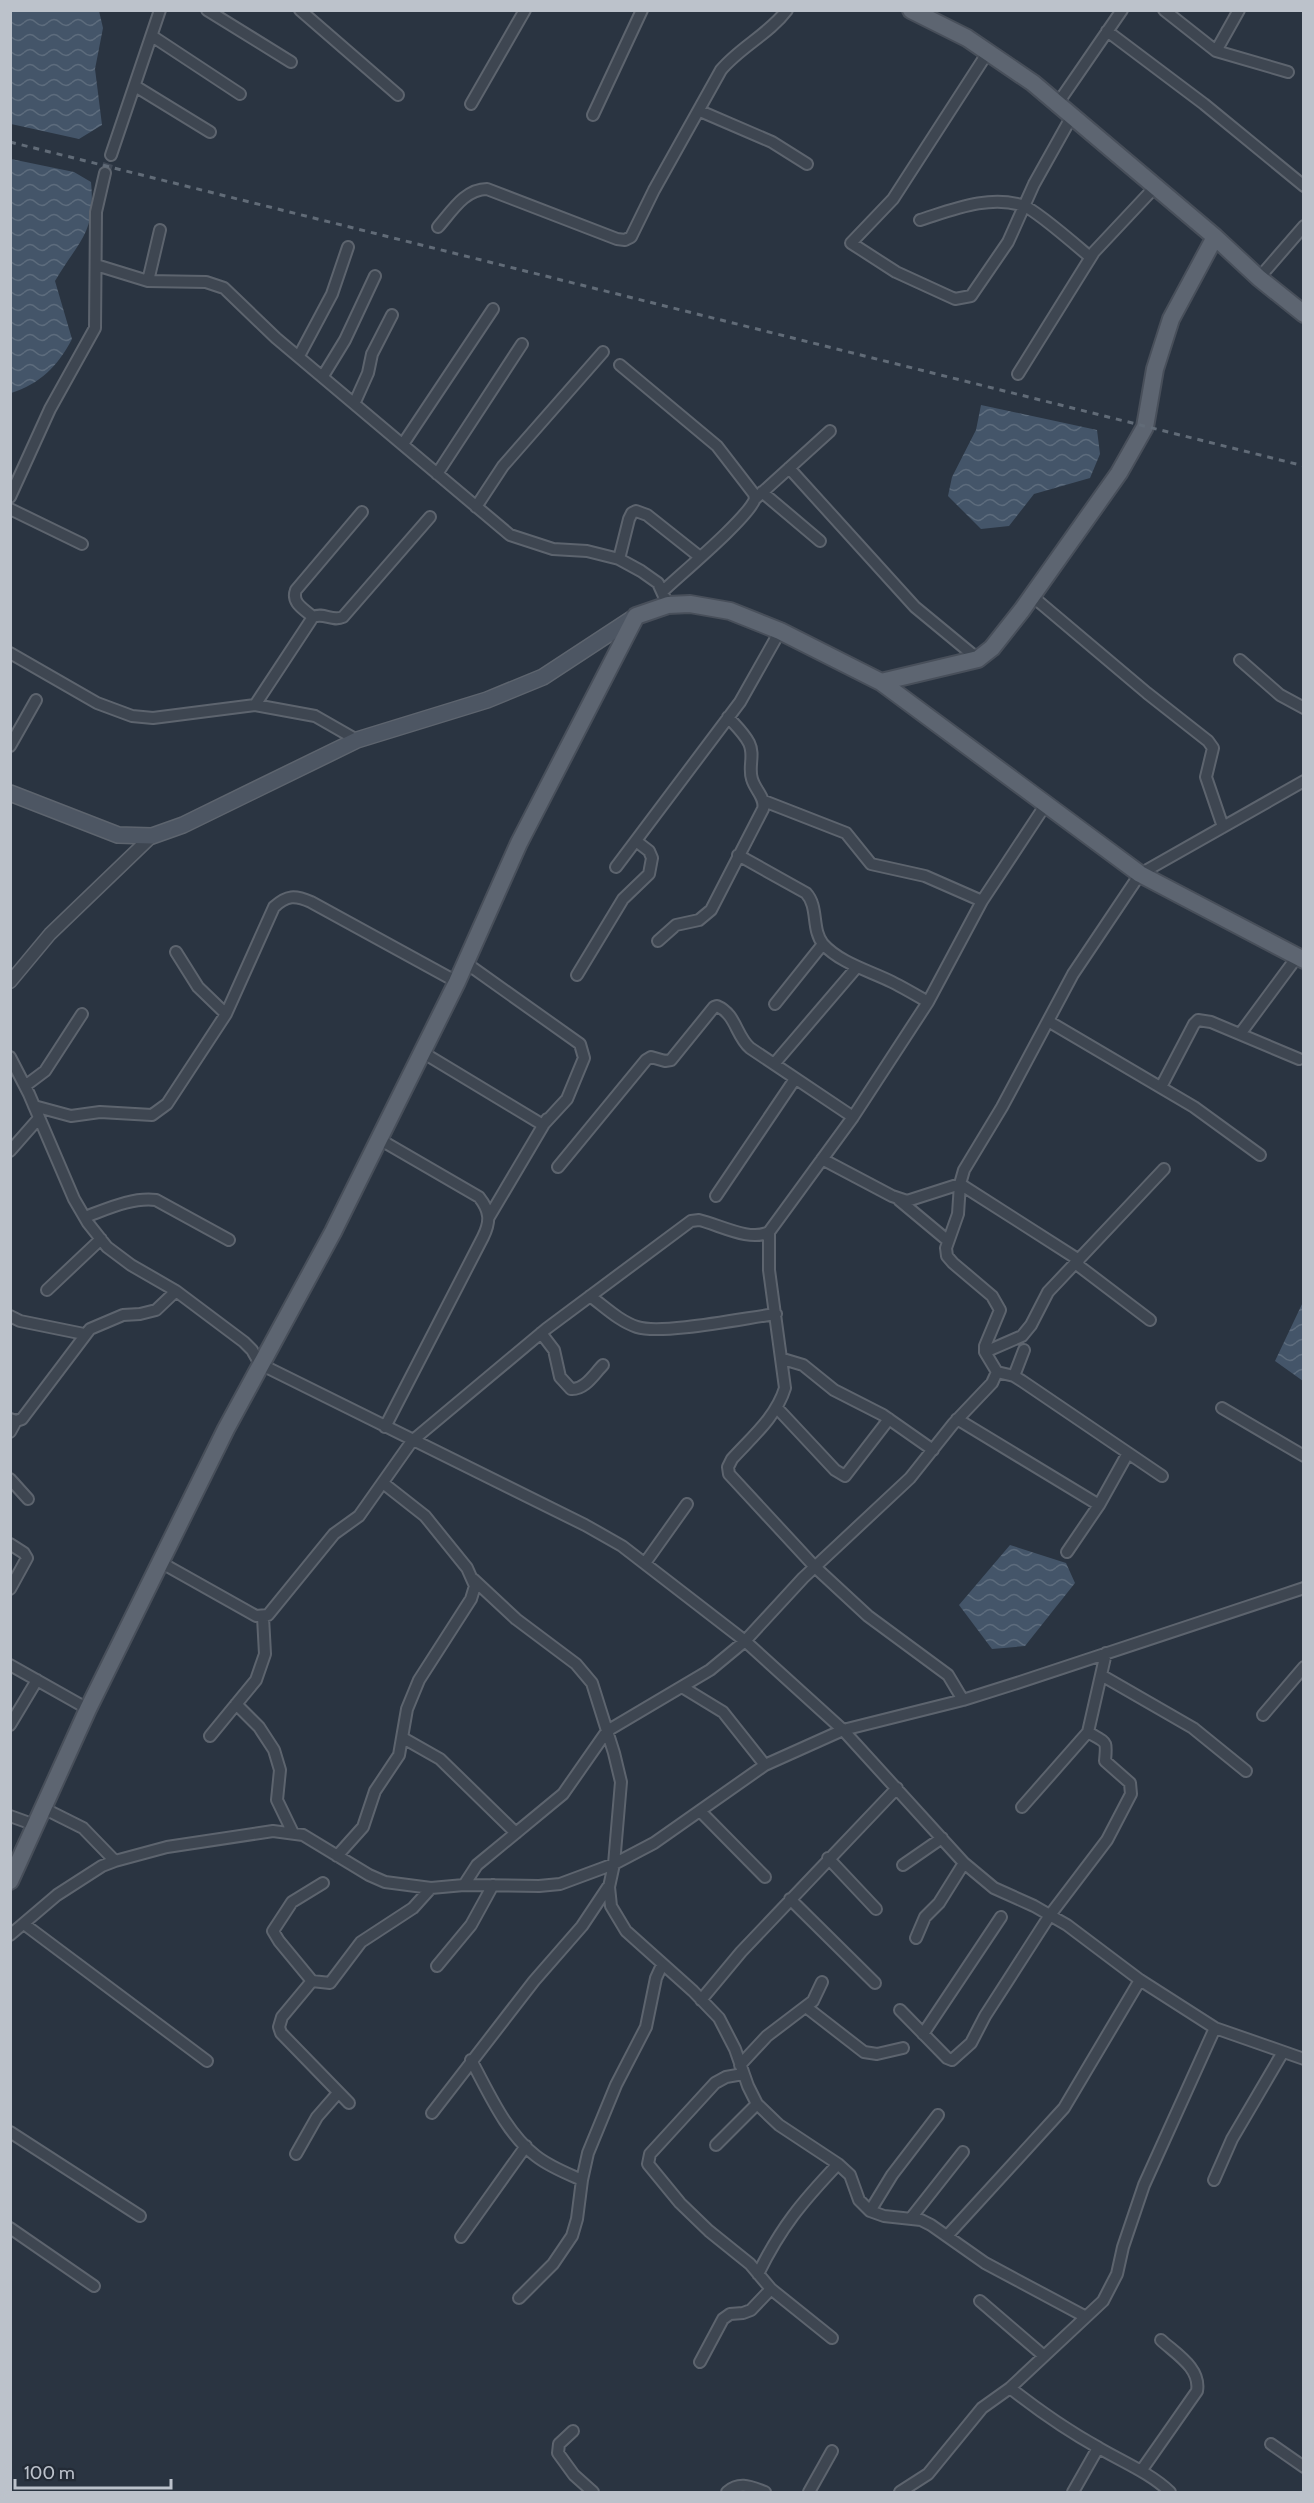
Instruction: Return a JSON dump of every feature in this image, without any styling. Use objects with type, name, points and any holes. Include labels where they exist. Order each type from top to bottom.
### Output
[{"type":"main road","points":[[910,10],[967,38],[1058,103],[1215,237],[1259,278],[1304,314]]},
{"type":"main road","points":[[881,682],[978,659],[992,648],[1032,596],[1119,473],[1145,427],[1155,369],[1171,319],[1215,237]]},
{"type":"main road","points":[[10,793],[118,835],[152,836],[183,825],[357,740],[487,700],[543,677],[666,598],[730,611],[780,631],[881,682],[1140,874],[1300,959]]},
{"type":"main road","points":[[10,1881],[88,1709],[160,1562],[260,1364],[333,1232],[457,982],[519,843],[636,616]]},
{"type":"street","points":[[111,155],[160,10]]},
{"type":"street","points":[[207,10],[291,62]]},
{"type":"street","points":[[300,10],[398,95]]},
{"type":"street","points":[[471,104],[525,10]]},
{"type":"street","points":[[593,115],[642,10]]},
{"type":"street","points":[[438,227],[468,194],[478,189],[487,189],[625,240],[631,237],[654,190],[728,62],[788,10]]},
{"type":"street","points":[[1058,103],[1122,10]]},
{"type":"street","points":[[1164,10],[1216,51],[1288,72]]},
{"type":"street","points":[[1216,51],[1239,10]]},
{"type":"street","points":[[1107,32],[1204,104],[1304,186]]},
{"type":"street","points":[[152,36],[240,94]]},
{"type":"street","points":[[988,52],[893,199],[851,243],[896,272],[955,299],[971,296],[999,258],[1034,184],[1072,116]]},
{"type":"street","points":[[135,86],[210,132]]},
{"type":"street","points":[[700,111],[772,142],[807,164]]},
{"type":"street","points":[[10,497],[50,409],[95,328],[96,212],[105,173]]},
{"type":"street","points":[[1018,374],[1090,257],[1155,187]]},
{"type":"street","points":[[920,220],[977,204],[1001,203],[1025,206],[1090,257]]},
{"type":"street","points":[[1259,278],[1304,226]]},
{"type":"street","points":[[148,281],[160,230]]},
{"type":"street","points":[[299,356],[332,294],[348,247]]},
{"type":"street","points":[[96,265],[148,281],[206,282],[224,288],[259,322],[510,535],[553,549],[587,551],[619,559],[651,577],[666,598],[700,557],[749,509],[759,496],[830,432]]},
{"type":"street","points":[[323,376],[345,340],[375,276]]},
{"type":"street","points":[[403,444],[493,309]]},
{"type":"street","points":[[355,402],[369,373],[372,354],[392,315]]},
{"type":"street","points":[[437,474],[522,344]]},
{"type":"street","points":[[476,507],[503,466],[603,352]]},
{"type":"street","points":[[620,365],[717,446],[754,494],[820,541]]},
{"type":"street","points":[[789,468],[915,607],[978,659]]},
{"type":"street","points":[[10,508],[82,544]]},
{"type":"street","points":[[619,559],[629,519],[636,511],[647,515],[700,557]]},
{"type":"street","points":[[313,617],[295,602],[293,596],[362,512]]},
{"type":"street","points":[[255,705],[313,617],[322,615],[334,619],[343,617],[430,517]]},
{"type":"street","points":[[1032,596],[1208,741],[1213,748],[1206,777],[1223,827]]},
{"type":"street","points":[[616,867],[740,702],[780,631]]},
{"type":"street","points":[[10,653],[97,703],[132,716],[153,718],[255,705],[315,716],[357,740]]},
{"type":"street","points":[[1240,660],[1280,695],[1304,708]]},
{"type":"street","points":[[10,746],[36,700]]},
{"type":"street","points":[[658,941],[676,925],[705,917],[711,910],[764,809],[764,801],[752,781],[750,771],[752,757],[748,741],[728,717]]},
{"type":"street","points":[[1162,1476],[1014,1376],[998,1372],[985,1352],[985,1346],[1000,1310],[992,1296],[947,1256],[947,1240],[958,1214],[960,1184],[964,1170],[1002,1107],[1073,974],[1140,874],[1304,781]]},
{"type":"street","points":[[764,801],[846,833],[871,864],[926,876],[982,901]]},
{"type":"street","points":[[160,1562],[256,1616],[263,1617],[277,1607],[334,1534],[359,1516],[412,1441],[541,1332],[691,1221],[699,1220],[751,1235],[761,1236],[769,1232],[853,1116],[928,1002],[982,901],[1046,804]]},
{"type":"street","points":[[10,982],[50,934],[152,836]]},
{"type":"street","points":[[577,975],[623,899],[648,874],[652,858],[649,851],[636,841]]},
{"type":"street","points":[[738,855],[806,893],[813,903],[818,936],[823,944],[857,967],[892,982],[928,1002]]},
{"type":"street","points":[[34,1106],[71,1116],[100,1112],[152,1115],[167,1104],[226,1014],[269,914],[282,899],[291,896],[311,902],[457,982]]},
{"type":"street","points":[[774,1004],[823,944]]},
{"type":"street","points":[[176,952],[198,987],[226,1014]]},
{"type":"street","points":[[1240,1034],[1300,959]]},
{"type":"street","points":[[466,963],[580,1044],[584,1058],[567,1099],[543,1125]]},
{"type":"street","points":[[774,1064],[857,967]]},
{"type":"street","points":[[558,1167],[646,1060],[651,1058],[671,1060],[717,1006],[727,1011],[746,1044],[853,1116]]},
{"type":"street","points":[[25,1086],[45,1071],[82,1014]]},
{"type":"street","points":[[1161,1087],[1198,1020],[1211,1022],[1299,1059]]},
{"type":"street","points":[[1048,1021],[1194,1107],[1260,1155]]},
{"type":"street","points":[[422,1052],[543,1125]]},
{"type":"street","points":[[10,1057],[74,1199],[101,1239],[118,1256],[176,1291],[244,1342],[260,1364],[605,1535],[645,1563],[745,1641],[843,1730],[964,1863],[994,1888],[1067,1925],[1140,1980],[1215,2028],[1304,2059]]},
{"type":"street","points":[[716,1196],[795,1079]]},
{"type":"street","points":[[385,1427],[483,1237],[489,1216],[553,1108]]},
{"type":"street","points":[[10,1151],[39,1118]]},
{"type":"street","points":[[379,1139],[479,1197],[487,1208],[489,1216]]},
{"type":"street","points":[[822,1159],[899,1200],[947,1240]]},
{"type":"street","points":[[985,1352],[1022,1336],[1031,1325],[1043,1298],[1164,1169]]},
{"type":"street","points":[[899,1200],[915,1200],[960,1184]]},
{"type":"street","points":[[960,1184],[1077,1261],[1150,1320]]},
{"type":"street","points":[[85,1217],[131,1201],[156,1200],[229,1240]]},
{"type":"street","points":[[769,1232],[769,1270],[783,1359],[785,1389],[777,1407],[732,1459],[728,1467],[729,1474],[815,1567],[868,1616],[948,1675],[963,1700]]},
{"type":"street","points":[[46,1290],[101,1239]]},
{"type":"street","points":[[10,1432],[14,1420],[28,1413],[84,1334],[98,1324],[123,1315],[156,1310],[176,1291]]},
{"type":"street","points":[[590,1296],[623,1320],[645,1329],[776,1314]]},
{"type":"street","points":[[10,1316],[20,1321],[84,1334]]},
{"type":"street","points":[[541,1332],[554,1350],[560,1377],[571,1389],[577,1390],[583,1387],[603,1365]]},
{"type":"street","points":[[1014,1376],[1024,1350]]},
{"type":"street","points":[[783,1359],[803,1365],[834,1390],[889,1419],[933,1450]]},
{"type":"street","points":[[464,1885],[477,1865],[563,1794],[607,1731],[710,1670],[745,1641],[815,1567],[910,1478],[957,1419],[992,1383],[998,1372]]},
{"type":"street","points":[[777,1407],[835,1470],[844,1476],[889,1419]]},
{"type":"street","points":[[1222,1408],[1304,1456]]},
{"type":"street","points":[[957,1419],[1099,1505]]},
{"type":"street","points":[[1067,1552],[1099,1505],[1128,1453]]},
{"type":"street","points":[[10,1479],[28,1499]]},
{"type":"street","points":[[383,1483],[425,1516],[473,1579],[516,1619],[586,1674],[592,1683],[621,1782],[614,1864],[609,1887],[609,1896],[616,1917],[626,1931],[719,2018],[735,2049],[757,2103],[779,2125],[838,2164],[850,2175],[860,2200],[870,2211],[884,2216],[911,2218],[931,2225],[985,2263],[1086,2316]]},
{"type":"street","points":[[645,1563],[687,1504]]},
{"type":"street","points":[[10,1544],[24,1553],[27,1558],[10,1589]]},
{"type":"street","points":[[337,1856],[363,1827],[372,1797],[399,1755],[407,1709],[419,1680],[471,1599],[475,1586],[473,1579]]},
{"type":"street","points":[[10,1935],[57,1895],[102,1866],[167,1847],[273,1831],[303,1835],[369,1875],[385,1882],[431,1888],[464,1885],[539,1887],[560,1884],[614,1864],[654,1843],[765,1765],[843,1730],[963,1700],[1304,1588]]},
{"type":"street","points":[[210,1736],[256,1680],[266,1644],[263,1617]]},
{"type":"street","points":[[1022,1807],[1088,1732],[1106,1653]]},
{"type":"street","points":[[10,1665],[88,1709]]},
{"type":"street","points":[[1263,1715],[1304,1667]]},
{"type":"street","points":[[1101,1675],[1193,1728],[1246,1771]]},
{"type":"street","points":[[10,1725],[37,1680]]},
{"type":"street","points":[[682,1687],[723,1712],[765,1765]]},
{"type":"street","points":[[236,1704],[259,1727],[274,1750],[280,1770],[277,1800],[293,1833]]},
{"type":"street","points":[[900,2010],[951,2060],[957,2058],[975,2037],[985,2016],[1050,1915],[1107,1840],[1131,1794],[1130,1783],[1105,1761],[1108,1750],[1105,1742],[1088,1732]]},
{"type":"street","points":[[403,1738],[417,1743],[440,1760],[516,1833]]},
{"type":"street","points":[[701,2000],[790,1899],[897,1788]]},
{"type":"street","points":[[43,1808],[83,1828],[115,1861]]},
{"type":"street","points":[[700,1810],[765,1877]]},
{"type":"street","points":[[10,1816],[35,1826]]},
{"type":"street","points":[[903,1865],[942,1838]]},
{"type":"street","points":[[828,1858],[876,1909]]},
{"type":"street","points":[[916,1938],[925,1917],[939,1903],[964,1863]]},
{"type":"street","points":[[323,1882],[292,1902],[273,1931],[312,1981],[330,1983],[361,1942],[413,1908],[431,1888]]},
{"type":"street","points":[[437,1966],[471,1925],[493,1885]]},
{"type":"street","points":[[432,2113],[534,1981],[582,1926],[609,1887]]},
{"type":"street","points":[[790,1899],[874,1983]]},
{"type":"street","points":[[923,2034],[1001,1917]]},
{"type":"street","points":[[24,1924],[207,2061]]},
{"type":"street","points":[[519,2298],[553,2264],[567,2245],[577,2219],[588,2153],[646,2027],[656,1978],[662,1965]]},
{"type":"street","points":[[946,2236],[1064,2108],[1140,1980]]},
{"type":"street","points":[[312,1981],[282,2017],[279,2027],[281,2033],[349,2103]]},
{"type":"street","points":[[822,1982],[813,2001],[767,2036],[742,2069],[715,2083],[651,2154],[648,2164],[680,2204],[750,2264],[771,2289],[832,2338]]},
{"type":"street","points":[[806,2007],[864,2052],[877,2054],[903,2048]]},
{"type":"street","points":[[900,2493],[928,2474],[982,2408],[1010,2388],[1103,2301],[1110,2290],[1144,2185],[1215,2028]]},
{"type":"street","points":[[1214,2180],[1232,2139],[1283,2052]]},
{"type":"street","points":[[471,2060],[496,2106],[526,2146],[548,2164],[582,2180]]},
{"type":"street","points":[[297,2154],[317,2117],[338,2093]]},
{"type":"street","points":[[716,2145],[757,2103]]},
{"type":"street","points":[[870,2211],[892,2175],[938,2115]]},
{"type":"street","points":[[10,2132],[140,2216]]},
{"type":"street","points":[[461,2237],[526,2146]]},
{"type":"street","points":[[911,2218],[963,2152]]},
{"type":"street","points":[[758,2274],[791,2215],[838,2164]]},
{"type":"street","points":[[10,2228],[94,2286]]},
{"type":"street","points":[[700,2362],[723,2319],[730,2314],[747,2312],[771,2289]]},
{"type":"street","points":[[980,2301],[1044,2356]]},
{"type":"street","points":[[1141,2471],[1197,2391],[1199,2382],[1195,2372],[1161,2340]]},
{"type":"street","points":[[1010,2388],[1032,2406],[1098,2448],[1161,2483],[1170,2493]]},
{"type":"street","points":[[573,2432],[560,2444],[558,2453],[574,2475],[593,2493]]},
{"type":"street","points":[[1271,2444],[1304,2467]]},
{"type":"street","points":[[1073,2493],[1098,2448]]},
{"type":"street","points":[[809,2493],[832,2451]]},
{"type":"street","points":[[727,2493],[735,2486],[743,2485],[765,2493]]},
{"type":"water","points":[[11,10],[99,11],[103,28],[95,69],[102,125],[79,139],[11,124]]},
{"type":"water","points":[[11,159],[74,172],[91,182],[92,200],[91,214],[84,236],[55,281],[72,339],[61,358],[47,373],[31,385],[11,393]]},
{"type":"water","points":[[981,405],[1097,430],[1100,454],[1090,478],[1034,494],[1009,526],[981,529],[948,496],[952,477],[976,430]]},
{"type":"water","points":[[1303,1302],[1303,1381],[1275,1361]]},
{"type":"water","points":[[1010,1545],[1066,1563],[1075,1583],[1025,1646],[992,1649],[959,1605]]},
{"type":"tunnel","points":[[105,173],[111,155]]},
{"type":"railway","points":[[10,142],[1304,466]]}]
